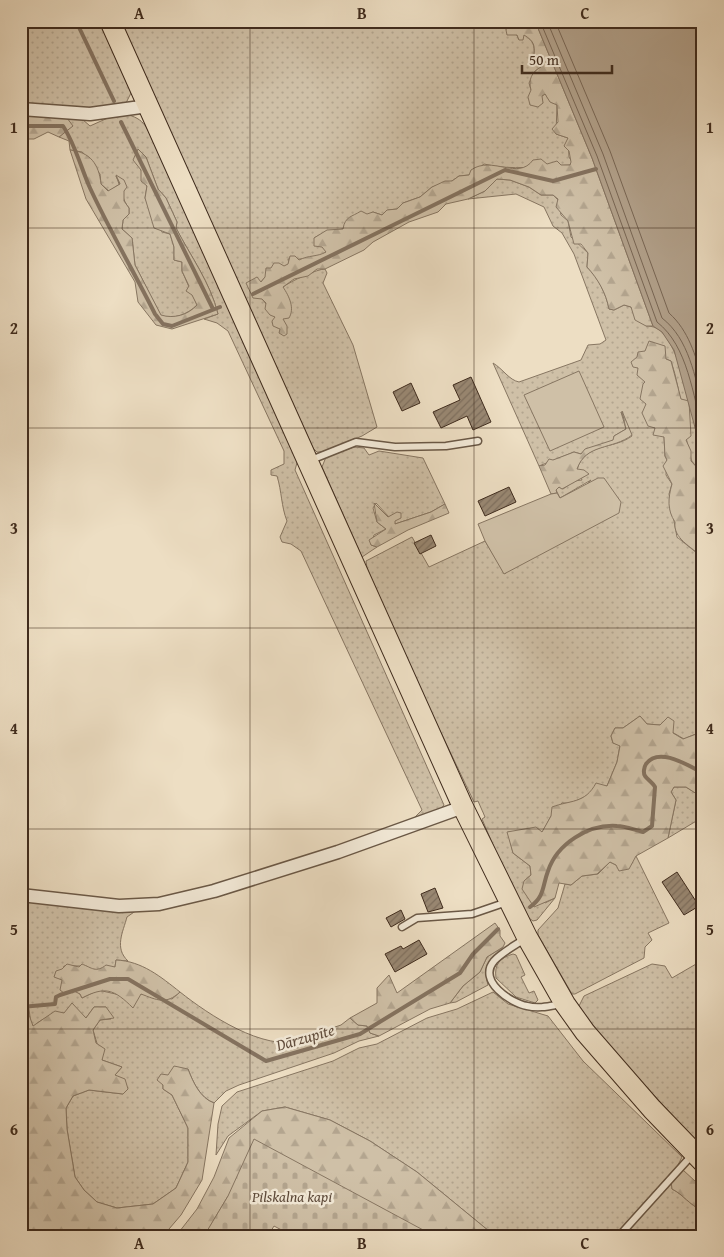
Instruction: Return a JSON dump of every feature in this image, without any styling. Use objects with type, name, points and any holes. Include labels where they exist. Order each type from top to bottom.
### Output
[{"type":"highway","points":[[110,21],[463,807],[508,902],[565,1004],[612,1064],[698,1157]]},
{"type":"street","points":[[21,109],[90,114],[148,106]]},
{"type":"street","points":[[21,894],[119,906],[159,904],[214,891],[329,855],[463,807]]},
{"type":"lane","points":[[307,461],[356,442],[395,447],[446,446],[478,441]]},
{"type":"lane","points":[[402,927],[417,918],[472,914],[508,902]]},
{"type":"lane","points":[[527,938],[495,960],[490,969],[493,982],[510,1000],[526,1006],[540,1007],[565,1004]]},
{"type":"lane","points":[[619,1236],[698,1157]]},
{"type":"green space","points":[[21,21],[99,21],[129,86],[131,93],[126,103],[90,110],[29,105],[21,89]]},
{"type":"green space","points":[[120,21],[509,21],[506,30],[517,35],[519,40],[524,34],[531,41],[534,46],[534,56],[541,62],[541,67],[535,71],[529,83],[531,90],[542,96],[545,94],[557,105],[556,134],[568,138],[569,157],[572,162],[570,165],[516,168],[484,164],[469,175],[459,176],[452,181],[432,187],[420,197],[403,203],[397,209],[388,210],[382,215],[373,212],[345,228],[318,235],[314,238],[327,252],[308,258],[288,259],[289,264],[265,277],[261,282],[262,299],[276,316],[282,319],[283,287],[304,276],[325,269],[327,273],[323,283],[353,345],[377,427],[362,436],[322,452],[317,452],[313,448]]},
{"type":"green space","points":[[509,21],[520,21],[523,24],[530,25],[535,21],[592,158],[653,326],[646,326],[635,320],[631,307],[624,305],[614,310],[609,309],[601,286],[587,267],[588,253],[581,244],[574,244],[568,221],[556,207],[558,199],[553,195],[541,195],[529,187],[510,180],[497,179],[485,191],[468,199],[446,204],[438,212],[409,222],[373,242],[364,250],[325,269],[317,269],[308,276],[294,279],[283,287],[289,298],[291,314],[289,318],[283,319],[287,326],[287,334],[284,336],[279,333],[280,329],[273,326],[272,321],[275,317],[270,315],[265,309],[266,303],[262,299],[253,298],[246,283],[257,277],[261,282],[265,277],[266,268],[271,268],[274,263],[284,266],[288,264],[290,256],[295,256],[299,260],[326,252],[322,247],[314,246],[314,238],[327,230],[343,229],[349,217],[361,211],[367,214],[373,212],[382,215],[387,210],[397,209],[403,203],[420,197],[432,187],[445,181],[452,181],[459,176],[469,175],[471,170],[479,166],[520,168],[527,166],[533,160],[541,159],[547,164],[557,161],[561,165],[570,165],[569,151],[564,146],[568,138],[556,134],[552,129],[558,122],[557,105],[550,102],[545,94],[542,96],[543,103],[538,107],[530,105],[528,97],[531,90],[530,79],[535,71],[541,67],[541,62],[534,56],[532,41],[527,37],[524,35],[523,40],[519,40],[517,35],[507,35],[506,30]]},
{"type":"green space","points":[[124,114],[137,118],[148,130],[298,459],[295,470],[444,805],[439,811],[414,818],[422,810],[301,551],[291,544],[282,542],[280,537],[287,521],[277,476],[271,475],[271,470],[284,464],[284,451],[228,331],[217,323],[204,319],[218,314],[215,302],[176,228],[177,222],[166,198],[158,189],[146,157],[141,170],[147,186],[145,198],[162,232],[170,234],[174,247],[174,260],[182,262],[182,271],[197,305],[185,314],[171,317],[161,316],[135,265],[132,238],[122,229],[123,220],[129,214],[129,208],[119,185],[109,191],[101,184],[100,174],[82,152],[70,150],[69,141],[59,137],[72,126],[67,118],[82,119],[90,126],[110,117]]},
{"type":"green space","points":[[57,115],[67,118],[73,126],[59,137],[48,132],[34,139],[21,139],[21,116]]},
{"type":"green space","points":[[138,149],[146,157],[158,189],[166,198],[177,222],[176,228],[205,280],[218,314],[172,329],[156,325],[138,302],[135,282],[86,199],[70,150],[83,153],[92,160],[96,165],[101,184],[108,191],[120,184],[116,175],[124,180],[127,187],[124,191],[124,201],[129,208],[129,214],[123,220],[122,229],[132,238],[135,265],[161,315],[176,316],[185,314],[197,305],[192,295],[186,291],[189,286],[182,271],[182,262],[174,260],[174,247],[170,234],[154,228],[145,198],[147,186],[141,181],[141,170],[133,160]]},
{"type":"green space","points":[[497,179],[510,180],[529,187],[541,195],[553,195],[558,200],[561,215],[568,221],[571,237],[588,253],[587,267],[601,286],[609,309],[614,310],[624,305],[631,307],[646,326],[651,326],[663,333],[677,357],[689,392],[703,457],[703,474],[691,459],[678,385],[671,361],[645,351],[638,368],[646,382],[646,404],[655,428],[664,437],[667,460],[666,475],[672,484],[669,494],[677,537],[703,558],[703,734],[698,733],[684,739],[672,732],[668,718],[660,725],[647,724],[640,716],[623,728],[615,728],[611,736],[613,743],[620,745],[617,762],[607,786],[573,802],[562,803],[551,816],[542,833],[508,832],[513,853],[530,866],[531,875],[524,881],[545,903],[555,898],[537,920],[533,921],[529,918],[499,859],[482,819],[485,817],[478,801],[474,802],[414,676],[367,568],[366,561],[412,537],[429,567],[485,541],[505,574],[591,480],[560,498],[556,490],[559,487],[563,489],[574,481],[582,480],[577,469],[581,460],[593,450],[632,436],[621,412],[626,429],[614,436],[614,440],[581,454],[574,452],[539,466],[493,363],[512,379],[519,382],[581,360],[588,345],[600,344],[606,340],[574,254],[562,233],[553,226],[544,207],[516,194],[468,199],[485,191]]},
{"type":"green space","points":[[649,341],[665,346],[666,359],[671,361],[681,399],[689,401],[691,436],[686,440],[691,451],[691,461],[703,474],[703,558],[684,542],[677,533],[669,504],[672,484],[663,466],[667,460],[664,437],[653,435],[655,428],[648,426],[642,413],[646,404],[640,399],[645,382],[637,375],[638,368],[633,367],[631,362],[637,357],[638,352],[645,351]]},
{"type":"green space","points":[[579,371],[604,427],[550,451],[524,395]]},
{"type":"green space","points":[[622,411],[632,435],[625,440],[593,451],[587,455],[577,469],[584,470],[589,474],[562,489],[559,487],[556,490],[557,493],[551,494],[539,466],[545,465],[549,459],[553,460],[574,452],[581,454],[585,449],[613,440],[614,436],[626,429]]},
{"type":"green space","points":[[354,447],[364,448],[369,455],[379,451],[423,458],[445,504],[431,512],[395,524],[393,515],[389,517],[376,503],[373,508],[377,522],[386,529],[374,535],[371,545],[377,547],[362,557],[322,467],[326,457]]},
{"type":"green space","points":[[598,478],[604,478],[621,502],[619,513],[504,574],[485,541],[478,524],[551,494],[557,493],[560,498]]},
{"type":"green space","points":[[374,503],[388,517],[397,512],[401,513],[401,518],[395,521],[395,524],[431,512],[445,504],[449,513],[408,530],[377,547],[371,545],[369,540],[386,529],[377,522]]},
{"type":"green space","points":[[640,716],[647,724],[660,725],[668,717],[674,721],[673,733],[683,739],[699,733],[703,734],[703,798],[686,787],[674,787],[671,792],[676,800],[668,838],[636,856],[629,869],[619,871],[616,865],[610,862],[597,874],[582,876],[571,885],[559,883],[555,898],[534,907],[522,889],[524,881],[531,875],[530,866],[513,853],[507,832],[536,827],[542,832],[551,816],[552,807],[582,798],[592,790],[596,783],[607,786],[617,762],[620,746],[613,743],[611,736],[615,728],[623,728]]},
{"type":"green space","points":[[674,787],[686,787],[703,798],[703,817],[668,838],[676,800],[671,792]]},
{"type":"green space","points":[[636,856],[669,923],[648,933],[652,940],[645,947],[644,958],[572,994],[538,935],[538,930],[558,908],[565,884],[571,885],[582,876],[598,874],[610,862],[616,865]]},
{"type":"green space","points":[[21,898],[137,910],[127,917],[120,945],[121,951],[128,961],[116,960],[115,967],[93,970],[86,966],[64,966],[60,978],[80,994],[82,998],[98,990],[120,995],[141,994],[172,999],[180,992],[206,1011],[237,1029],[270,1041],[286,1043],[301,1041],[305,1037],[341,1025],[350,1018],[358,1025],[367,1026],[370,1033],[379,1036],[359,1041],[334,1053],[239,1085],[226,1091],[214,1103],[201,1093],[188,1069],[163,1085],[163,1089],[172,1095],[188,1128],[188,1162],[176,1188],[153,1204],[117,1208],[97,1202],[84,1190],[75,1177],[67,1129],[66,1108],[73,1096],[89,1090],[123,1094],[115,1075],[122,1067],[102,1060],[93,1030],[100,1020],[111,1019],[106,1007],[94,1007],[86,1018],[74,1013],[59,1014],[38,1022],[33,1027],[28,1002],[21,991]]},
{"type":"green space","points":[[495,923],[505,943],[503,947],[487,957],[480,972],[463,986],[450,1003],[430,1009],[379,1036],[370,1033],[367,1026],[358,1025],[350,1018],[377,1003],[377,988],[389,975],[397,993]]},
{"type":"green space","points":[[503,947],[494,955],[487,968],[488,985],[456,1002],[450,1003],[463,986],[480,972],[487,957]]},
{"type":"green space","points":[[513,954],[516,955],[525,975],[521,977],[529,993],[534,991],[538,1000],[535,1003],[516,997],[496,978],[496,969],[499,962]]},
{"type":"green space","points":[[116,960],[134,963],[143,967],[180,992],[166,1000],[141,994],[133,1008],[115,993],[109,991],[97,992],[82,998],[80,994],[74,991],[64,993],[60,990],[62,980],[54,977],[56,971],[62,969],[67,964],[79,967],[82,964],[99,969],[106,965],[115,967]]},
{"type":"green space","points":[[703,960],[703,1149],[602,1038],[579,1006],[584,996],[652,964],[665,966],[672,978]]},
{"type":"green space","points":[[21,991],[28,1001],[27,1009],[33,1026],[55,1011],[64,1013],[72,1003],[86,1018],[94,1007],[106,1007],[114,1018],[100,1020],[93,1030],[96,1043],[105,1049],[102,1060],[122,1067],[115,1075],[125,1079],[128,1089],[123,1094],[89,1090],[73,1096],[66,1108],[67,1129],[75,1177],[84,1190],[97,1202],[117,1208],[153,1204],[176,1188],[188,1162],[188,1128],[172,1095],[163,1089],[163,1085],[157,1080],[161,1074],[168,1075],[174,1066],[188,1069],[201,1093],[214,1103],[202,1180],[181,1215],[163,1236],[21,1236],[21,1122],[25,1119],[21,1113],[21,1034],[25,1028],[21,1026]]},
{"type":"green space","points":[[493,992],[508,1004],[548,1016],[583,1061],[682,1157],[678,1165],[614,1236],[495,1236],[417,1172],[370,1141],[330,1120],[285,1107],[262,1111],[228,1136],[216,1155],[218,1124],[222,1106],[237,1092],[333,1061],[359,1048],[377,1044],[427,1018],[457,1009]]},
{"type":"green space","points":[[285,1107],[330,1120],[370,1141],[417,1172],[495,1236],[426,1236],[425,1231],[228,1196],[205,1235],[201,1233],[200,1236],[176,1236],[197,1209],[214,1177],[229,1138],[262,1111]]},
{"type":"green space","name":"Pilskalna kapi","points":[[254,1139],[425,1231],[426,1236],[293,1236],[274,1226],[268,1236],[204,1236],[228,1196]]},
{"type":"green space","points":[[683,1170],[695,1181],[703,1182],[703,1211],[672,1189],[671,1181]]},
{"type":"green space","points":[[671,1181],[672,1189],[703,1211],[703,1236],[623,1236]]},
{"type":"water","points":[[535,21],[703,21],[703,457],[674,350],[662,332],[653,326],[592,158]]},
{"type":"building","points":[[471,377],[491,422],[473,430],[467,416],[441,428],[433,412],[460,400],[453,385]]},
{"type":"building","points":[[411,383],[420,403],[402,411],[393,392]]},
{"type":"building","points":[[509,487],[516,502],[485,516],[478,501]]},
{"type":"building","points":[[431,535],[436,546],[420,554],[414,543]]},
{"type":"building","points":[[677,872],[699,906],[684,915],[662,882]]},
{"type":"building","points":[[435,888],[443,908],[428,912],[421,894]]},
{"type":"building","points":[[401,910],[405,919],[391,927],[386,918]]},
{"type":"building","points":[[419,940],[427,954],[395,972],[385,954],[401,946],[403,949]]},
{"type":"waterway","points":[[76,21],[114,101]]},
{"type":"waterway","points":[[121,122],[213,309]]},
{"type":"waterway","points":[[21,126],[63,126],[106,220],[155,314],[163,324],[172,326],[220,307]]},
{"type":"waterway","points":[[253,294],[505,170],[553,181],[596,169]]},
{"type":"waterway","name":"Dārzupīte","points":[[530,907],[541,895],[552,861],[558,852],[575,838],[595,828],[606,826],[624,827],[643,832],[652,826],[655,787],[645,776],[644,772],[646,764],[652,759],[658,757],[674,759],[703,773]]},
{"type":"waterway","name":"Dārzupīte","points":[[21,1007],[55,1004],[56,997],[60,995],[110,979],[128,979],[266,1061],[360,1034],[460,973],[473,954],[498,929]]}]
